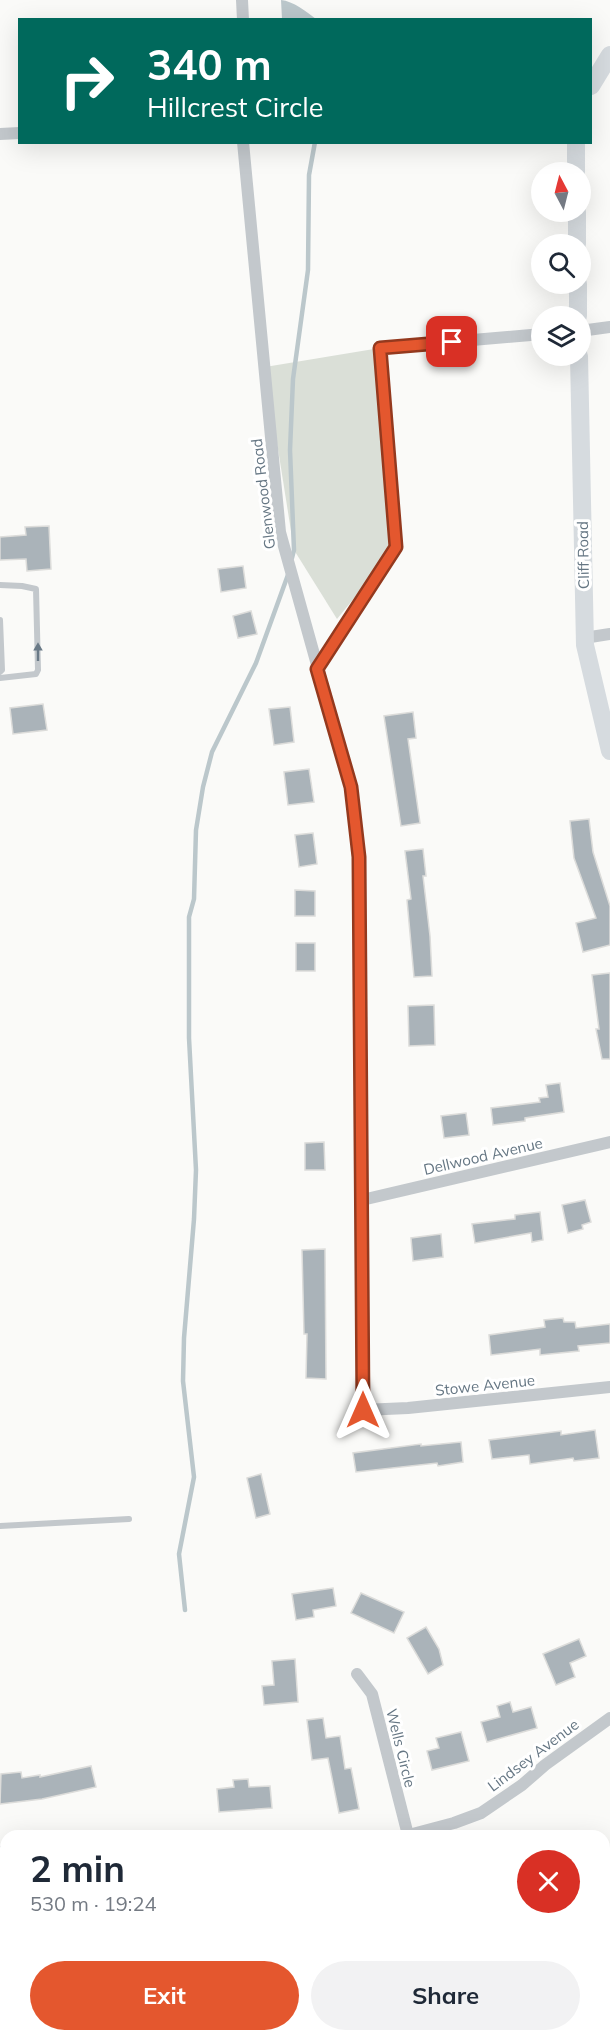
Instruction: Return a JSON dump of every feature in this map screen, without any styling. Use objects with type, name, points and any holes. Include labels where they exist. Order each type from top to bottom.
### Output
[{"type":"street","points":[[242,0],[243,18]]},
{"type":"street","points":[[592,85],[610,55]]},
{"type":"street","points":[[0,134],[18,133]]},
{"type":"street","name":"Glenwood Road","points":[[243,144],[280,532],[351,787],[359,857],[363,1410]]},
{"type":"street","points":[[576,144],[576,162]]},
{"type":"street","points":[[591,330],[610,327]]},
{"type":"street","points":[[317,669],[396,547],[380,348],[531,335]]},
{"type":"street","name":"Cliff Road","points":[[579,366],[584,638],[610,751]]},
{"type":"street","points":[[584,638],[610,634]]},
{"type":"street","name":"Dellwood Avenue","points":[[362,1200],[610,1142]]},
{"type":"street","name":"Stowe Avenue","points":[[363,1410],[408,1408],[610,1387]]},
{"type":"street","name":"Wells Circle","points":[[357,1674],[372,1694],[406,1830]]},
{"type":"street","name":"Lindsey Avenue","points":[[429,1830],[481,1813],[610,1718]]},
{"type":"lane","points":[[0,585],[36,589],[38,670],[36,674],[0,678]]},
{"type":"lane","points":[[0,620],[2,669],[0,672]]},
{"type":"lane","points":[[0,1526],[129,1519]]},
{"type":"shaded area","points":[[281,0],[295,5],[315,18],[282,18]]},
{"type":"shaded area","points":[[380,348],[396,547],[337,619],[294,550],[265,367]]},
{"type":"building","points":[[49,526],[51,569],[27,571],[26,559],[0,560],[0,537],[26,535],[25,527]]},
{"type":"building","points":[[243,566],[246,588],[221,592],[218,569]]},
{"type":"building","points":[[251,611],[257,634],[238,638],[233,616]]},
{"type":"building","points":[[43,704],[47,730],[13,734],[10,708]]},
{"type":"building","points":[[290,707],[294,742],[274,745],[269,709]]},
{"type":"building","points":[[413,712],[416,738],[408,739],[420,823],[401,826],[384,716]]},
{"type":"building","points":[[309,769],[314,802],[288,805],[284,772]]},
{"type":"building","points":[[589,819],[593,852],[610,906],[610,945],[583,952],[576,923],[596,918],[574,858],[570,821]]},
{"type":"building","points":[[313,833],[317,864],[299,867],[295,835]]},
{"type":"building","points":[[423,849],[426,876],[423,876],[432,976],[414,977],[407,900],[411,899],[405,851]]},
{"type":"building","points":[[295,890],[315,891],[315,916],[295,916]]},
{"type":"building","points":[[296,943],[315,943],[315,971],[296,971]]},
{"type":"building","points":[[610,973],[610,1059],[602,1059],[596,1029],[599,1029],[592,975]]},
{"type":"building","points":[[434,1005],[435,1045],[409,1046],[408,1006]]},
{"type":"building","points":[[560,1083],[564,1112],[525,1118],[525,1121],[493,1125],[491,1108],[540,1102],[539,1098],[548,1097],[546,1085]]},
{"type":"building","points":[[466,1113],[469,1135],[444,1138],[441,1116]]},
{"type":"building","points":[[324,1142],[325,1170],[305,1170],[305,1143]]},
{"type":"building","points":[[585,1200],[591,1222],[582,1225],[583,1229],[568,1233],[562,1205]]},
{"type":"building","points":[[540,1212],[543,1240],[532,1242],[531,1233],[475,1243],[472,1224],[515,1219],[515,1215]]},
{"type":"building","points":[[441,1234],[443,1257],[413,1261],[411,1238]]},
{"type":"building","points":[[325,1249],[326,1379],[306,1378],[307,1334],[304,1334],[302,1250]]},
{"type":"building","points":[[563,1318],[564,1322],[575,1322],[576,1328],[610,1324],[610,1343],[578,1346],[579,1351],[540,1355],[540,1349],[491,1355],[489,1335],[545,1327],[544,1320]]},
{"type":"building","points":[[595,1430],[599,1458],[574,1461],[573,1458],[530,1464],[529,1455],[492,1459],[489,1440],[561,1431],[561,1435]]},
{"type":"building","points":[[461,1442],[463,1462],[356,1472],[353,1453],[421,1444],[421,1446]]},
{"type":"building","points":[[261,1474],[270,1514],[256,1518],[247,1478]]},
{"type":"building","points":[[333,1588],[336,1606],[313,1610],[314,1617],[296,1620],[292,1594]]},
{"type":"building","points":[[361,1593],[404,1612],[394,1633],[351,1613]]},
{"type":"building","points":[[426,1627],[439,1649],[443,1665],[428,1674],[407,1638]]},
{"type":"building","points":[[579,1639],[586,1656],[570,1663],[575,1677],[556,1685],[543,1654]]},
{"type":"building","points":[[295,1659],[298,1702],[264,1705],[262,1686],[274,1685],[272,1661]]},
{"type":"building","points":[[510,1702],[513,1712],[531,1707],[537,1728],[487,1742],[481,1722],[500,1717],[497,1706]]},
{"type":"building","points":[[323,1718],[326,1738],[340,1736],[345,1769],[351,1768],[359,1809],[339,1813],[328,1758],[312,1760],[307,1720]]},
{"type":"building","points":[[461,1732],[469,1761],[432,1770],[427,1751],[439,1748],[436,1738]]},
{"type":"building","points":[[91,1766],[96,1787],[42,1799],[0,1804],[1,1774],[21,1772],[22,1778],[40,1775],[40,1777]]},
{"type":"building","points":[[248,1779],[249,1787],[270,1786],[272,1808],[219,1812],[217,1789],[234,1787],[233,1780]]},
{"type":"waterway","points":[[292,558],[294,550],[290,450],[293,379],[308,270],[309,175],[315,144]]},
{"type":"waterway","points":[[185,1610],[179,1554],[194,1477],[183,1381],[196,1170],[189,1038],[189,917],[194,899],[196,830],[212,752],[256,663],[289,572]]},
{"type":"route","points":[[363,1410],[359,857],[351,787],[317,669],[396,547],[380,348],[452,342]]}]
